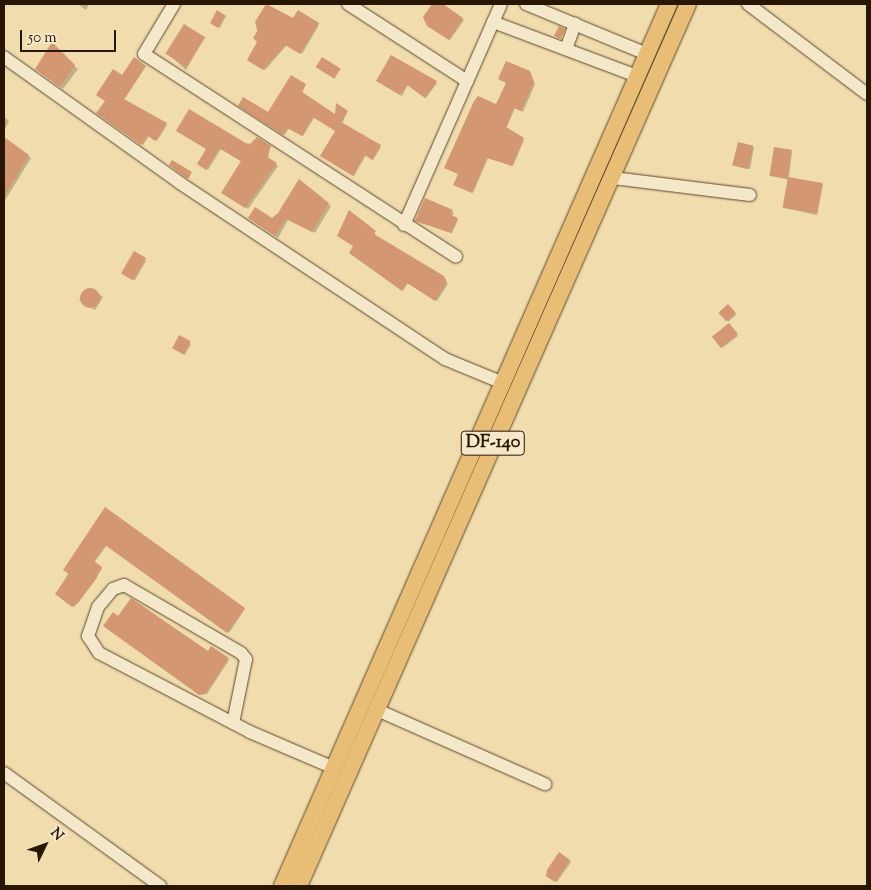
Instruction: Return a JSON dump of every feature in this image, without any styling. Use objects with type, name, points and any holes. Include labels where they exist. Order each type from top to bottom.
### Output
[{"type":"main road","name":"DF-140","points":[[282,886],[670,4]]},
{"type":"main road","name":"DF-140","points":[[299,886],[613,178],[688,4]]},
{"type":"street","points":[[174,4],[144,54],[404,225],[456,257]]},
{"type":"street","points":[[348,4],[466,81]]},
{"type":"street","points":[[404,225],[501,4]]},
{"type":"street","points":[[526,4],[647,54]]},
{"type":"street","points":[[748,4],[867,94]]},
{"type":"street","points":[[493,22],[637,76]]},
{"type":"street","points":[[566,49],[575,24]]},
{"type":"street","points":[[4,57],[180,183],[445,359],[503,383]]},
{"type":"street","points":[[613,178],[750,195]]},
{"type":"street","points":[[233,723],[246,659],[241,653],[124,585],[113,589],[98,607],[88,636],[98,653],[233,723],[334,768]]},
{"type":"street","points":[[377,710],[545,784]]},
{"type":"street","points":[[4,773],[160,886]]},
{"type":"building","points":[[266,4],[293,18],[298,10],[319,23],[300,54],[285,45],[263,70],[247,60],[257,42],[253,38],[258,30],[255,22]]},
{"type":"building","points":[[432,4],[443,4],[463,18],[449,40],[427,26],[423,17]]},
{"type":"building","points":[[217,10],[226,16],[218,28],[210,23]]},
{"type":"building","points":[[184,24],[205,37],[187,67],[165,54]]},
{"type":"building","points":[[559,26],[565,29],[560,39],[554,36]]},
{"type":"building","points":[[52,42],[75,65],[60,87],[35,69]]},
{"type":"building","points":[[391,55],[437,81],[425,98],[407,85],[400,95],[376,81]]},
{"type":"building","points":[[134,57],[146,66],[124,99],[167,123],[155,141],[148,136],[141,145],[96,113],[105,101],[96,95],[113,69],[122,75]]},
{"type":"building","points":[[322,57],[341,69],[334,79],[316,67]]},
{"type":"building","points":[[506,61],[530,71],[534,82],[521,111],[514,108],[506,127],[524,138],[512,166],[487,158],[472,193],[453,185],[458,174],[444,168],[478,96],[496,104],[506,83],[498,79]]},
{"type":"building","points":[[291,75],[306,84],[302,92],[335,114],[336,103],[348,111],[341,122],[381,145],[372,160],[365,155],[353,176],[320,156],[335,131],[313,117],[302,136],[287,128],[283,135],[238,106],[243,97],[268,112]]},
{"type":"building","points":[[189,109],[249,145],[257,137],[271,146],[267,157],[277,163],[245,208],[221,193],[241,161],[219,148],[206,170],[197,164],[206,149],[176,131]]},
{"type":"building","points":[[4,137],[29,155],[4,197]]},
{"type":"building","points":[[738,142],[754,146],[748,169],[732,165]]},
{"type":"building","points":[[774,147],[792,150],[787,178],[769,176]]},
{"type":"building","points":[[172,160],[192,172],[188,179],[169,165]]},
{"type":"building","points":[[788,177],[822,183],[817,214],[783,208]]},
{"type":"building","points":[[299,179],[329,203],[312,232],[286,219],[275,236],[248,218],[255,207],[272,218],[278,213]]},
{"type":"building","points":[[425,198],[453,210],[451,215],[458,218],[451,233],[415,221]]},
{"type":"building","points":[[349,210],[376,231],[374,234],[444,276],[447,282],[435,301],[407,283],[402,291],[349,253],[353,246],[337,236]]},
{"type":"building","points":[[134,251],[146,258],[133,281],[121,274]]},
{"type":"building","points":[[86,288],[94,288],[100,294],[100,302],[94,308],[86,308],[80,302],[80,294]]},
{"type":"building","points":[[728,304],[736,313],[726,322],[718,313]]},
{"type":"building","points":[[729,323],[738,334],[721,348],[712,337]]},
{"type":"building","points":[[179,335],[191,341],[184,354],[172,348]]},
{"type":"building","points":[[105,507],[245,608],[227,633],[105,545],[94,561],[102,567],[96,579],[78,603],[72,607],[55,594],[69,574],[63,570]]},
{"type":"building","points":[[131,598],[208,651],[211,646],[229,658],[206,693],[199,695],[103,626],[113,612],[118,616]]},
{"type":"building","points":[[559,852],[570,860],[555,882],[546,876],[547,870]]}]
